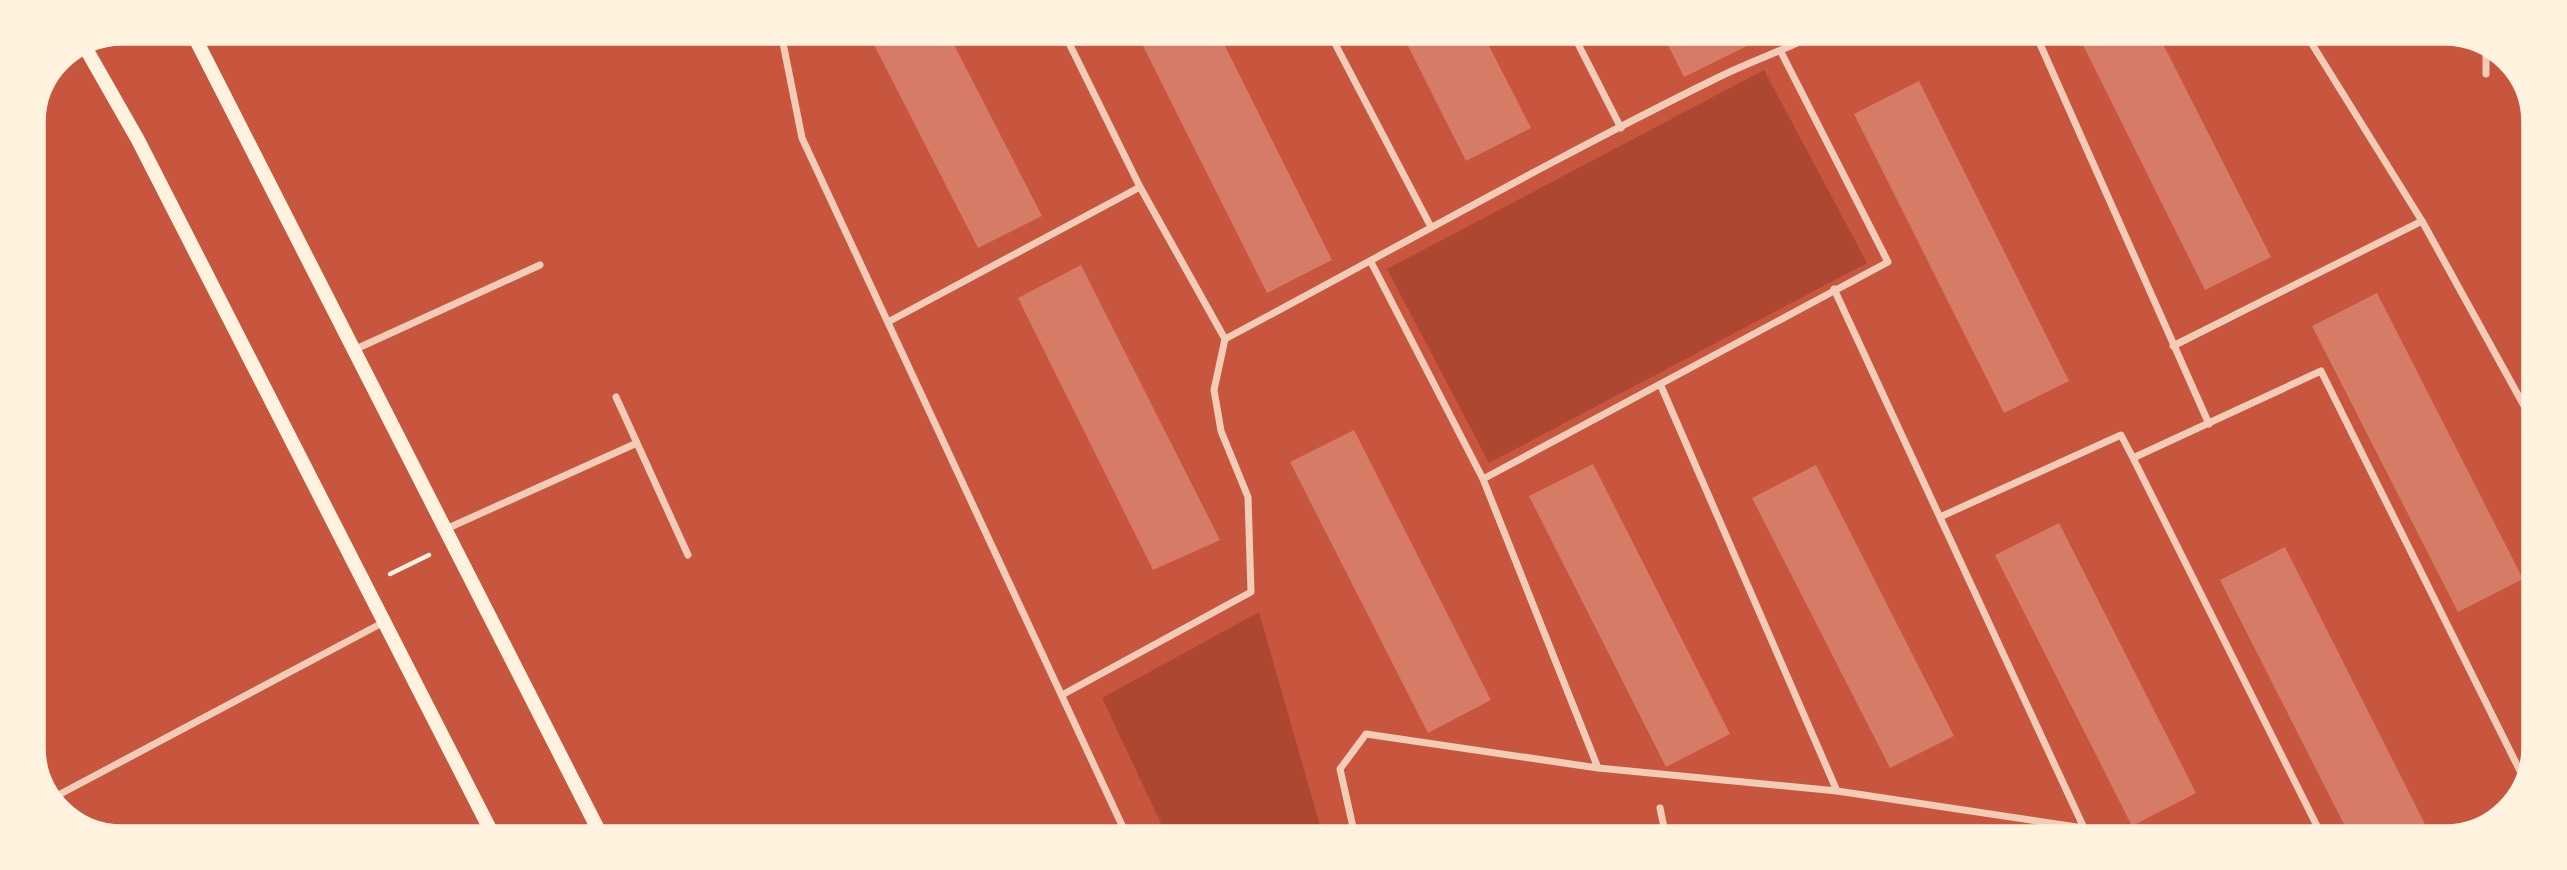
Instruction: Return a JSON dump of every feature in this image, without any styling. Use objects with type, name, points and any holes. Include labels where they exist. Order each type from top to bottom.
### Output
[{"type":"main road","points":[[198,44],[596,826]]},
{"type":"main road","points":[[88,52],[138,139],[488,826]]},
{"type":"street","points":[[782,44],[803,138],[1122,826]]},
{"type":"street","points":[[1062,695],[1251,593],[1248,497],[1221,431],[1214,390],[1225,339],[1140,187],[1069,44]]},
{"type":"street","points":[[1335,44],[1431,228]]},
{"type":"street","points":[[1578,44],[1620,128]]},
{"type":"street","points":[[1225,339],[1720,76],[1797,44]]},
{"type":"street","points":[[2040,44],[2209,424]]},
{"type":"street","points":[[2312,44],[2422,221],[2523,404]]},
{"type":"street","points":[[1483,479],[1888,262],[1781,52]]},
{"type":"street","points":[[2486,55],[2486,74]]},
{"type":"street","points":[[888,321],[1140,187]]},
{"type":"street","points":[[2173,346],[2422,221]]},
{"type":"street","points":[[1371,262],[1483,479],[1598,768]]},
{"type":"street","points":[[355,349],[540,265]]},
{"type":"street","points":[[1834,289],[2083,826]]},
{"type":"street","points":[[2133,458],[2321,372],[2520,771]]},
{"type":"street","points":[[1661,386],[1837,791]]},
{"type":"street","points":[[616,397],[688,555]]},
{"type":"street","points":[[1940,517],[2121,435],[2317,826]]},
{"type":"street","points":[[445,529],[636,443]]},
{"type":"street","points":[[59,795],[385,622]]},
{"type":"street","points":[[1353,826],[1340,769],[1366,734],[1598,768],[1837,791],[2071,826]]},
{"type":"street","points":[[1660,808],[1664,826]]},
{"type":"path","points":[[365,585],[452,544]]},
{"type":"shaded area","points":[[1764,70],[1867,263],[1489,463],[1387,269]]},
{"type":"shaded area","points":[[1259,612],[1320,826],[1162,826],[1102,698]]},
{"type":"building","points":[[874,44],[954,44],[1042,216],[978,248]]},
{"type":"building","points":[[1142,44],[1224,44],[1332,260],[1267,293]]},
{"type":"building","points":[[1407,44],[1488,44],[1531,128],[1466,161]]},
{"type":"building","points":[[1668,44],[1748,44],[1749,45],[1684,77]]},
{"type":"building","points":[[2082,44],[2163,44],[2271,257],[2205,290]]},
{"type":"building","points":[[1919,81],[2069,381],[2004,413],[1854,114]]},
{"type":"building","points":[[1081,265],[1220,540],[1153,570],[1018,298]]},
{"type":"building","points":[[2377,293],[2523,579],[2458,612],[2312,326]]},
{"type":"building","points":[[1354,430],[1491,700],[1428,733],[1290,462]]},
{"type":"building","points":[[1593,464],[1730,734],[1666,767],[1529,496]]},
{"type":"building","points":[[1816,465],[1954,736],[1890,768],[1752,498]]},
{"type":"building","points":[[2059,523],[2196,793],[2132,826],[1995,555]]},
{"type":"building","points":[[2285,547],[2426,826],[2345,826],[2220,580]]}]
